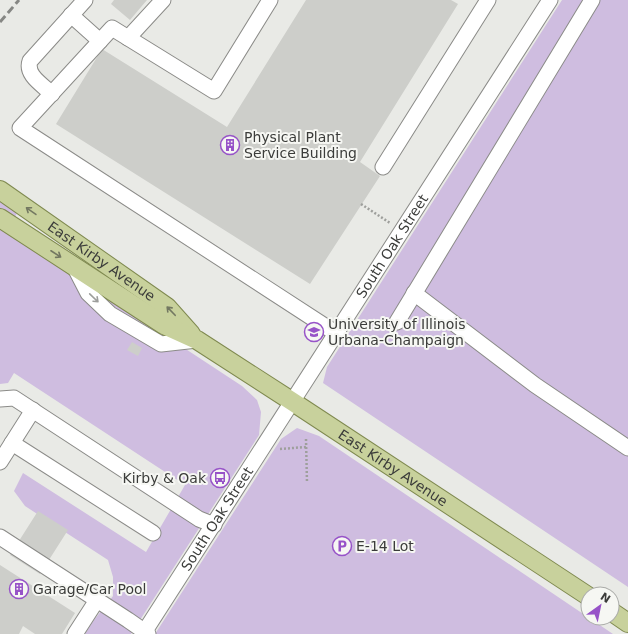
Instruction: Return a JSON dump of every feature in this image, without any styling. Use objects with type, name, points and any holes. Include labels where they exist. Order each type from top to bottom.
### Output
[{"type":"main road","name":"East Kirby Avenue","points":[[0,190],[167,307],[197,340]]},
{"type":"main road","name":"East Kirby Avenue","points":[[0,218],[164,325],[197,340],[580,591]]},
{"type":"street","points":[[52,94],[32,76],[29,70],[30,60],[84,0]]},
{"type":"street","points":[[128,38],[163,0]]},
{"type":"street","points":[[270,0],[214,91],[112,28],[20,128],[337,334]]},
{"type":"street","points":[[383,167],[488,0]]},
{"type":"street","name":"South Oak Street","points":[[145,633],[549,0]]},
{"type":"street","points":[[397,322],[592,0]]},
{"type":"street","points":[[71,15],[100,41]]},
{"type":"street","points":[[414,293],[535,385],[628,448]]},
{"type":"street","points":[[0,399],[14,398],[199,519],[214,526]]},
{"type":"street","points":[[0,462],[33,410]]},
{"type":"street","points":[[12,443],[153,533]]},
{"type":"street","points":[[0,537],[145,633]]},
{"type":"street","points":[[75,634],[97,600]]},
{"type":"path","points":[[361,204],[402,231]]},
{"type":"path","points":[[306,439],[307,483]]},
{"type":"path","points":[[280,449],[306,447]]},
{"type":"shaded area","points":[[562,0],[628,0],[628,587],[323,383],[327,367]]},
{"type":"shaded area","points":[[0,199],[17,213],[15,217],[0,208]]},
{"type":"shaded area","points":[[0,227],[242,386],[257,400],[261,412],[259,435],[131,634],[85,634],[113,596],[113,577],[108,560],[25,506],[14,491],[23,473],[146,552],[185,485],[14,373],[8,383],[0,384]]},
{"type":"shaded area","name":"E-14 Lot","points":[[297,428],[319,436],[580,612],[580,626],[601,626],[613,634],[155,634],[281,439]]},
{"type":"building","points":[[114,0],[147,0],[130,20],[111,4]]},
{"type":"building","name":"Physical Plant Service Building","points":[[306,0],[451,0],[458,4],[360,162],[380,176],[310,284],[56,124],[102,49],[227,127]]},
{"type":"building","points":[[132,342],[142,348],[138,356],[127,350]]},
{"type":"building","points":[[38,511],[68,530],[40,574],[10,555]]},
{"type":"building","name":"Garage/Car Pool","points":[[0,565],[75,613],[62,634],[35,634],[23,626],[19,634],[0,634]]},
{"type":"railway","points":[[0,22],[19,0]]},
{"type":"place","name":"Physical Plant Service Building","points":[[230,145]]},
{"type":"place","name":"University of Illinois Urbana-Champaign","points":[[314,332]]},
{"type":"place","name":"Kirby & Oak","points":[[220,478]]},
{"type":"place","name":"E-14 Lot","points":[[342,546]]},
{"type":"place","name":"Garage/Car Pool","points":[[19,589]]}]
